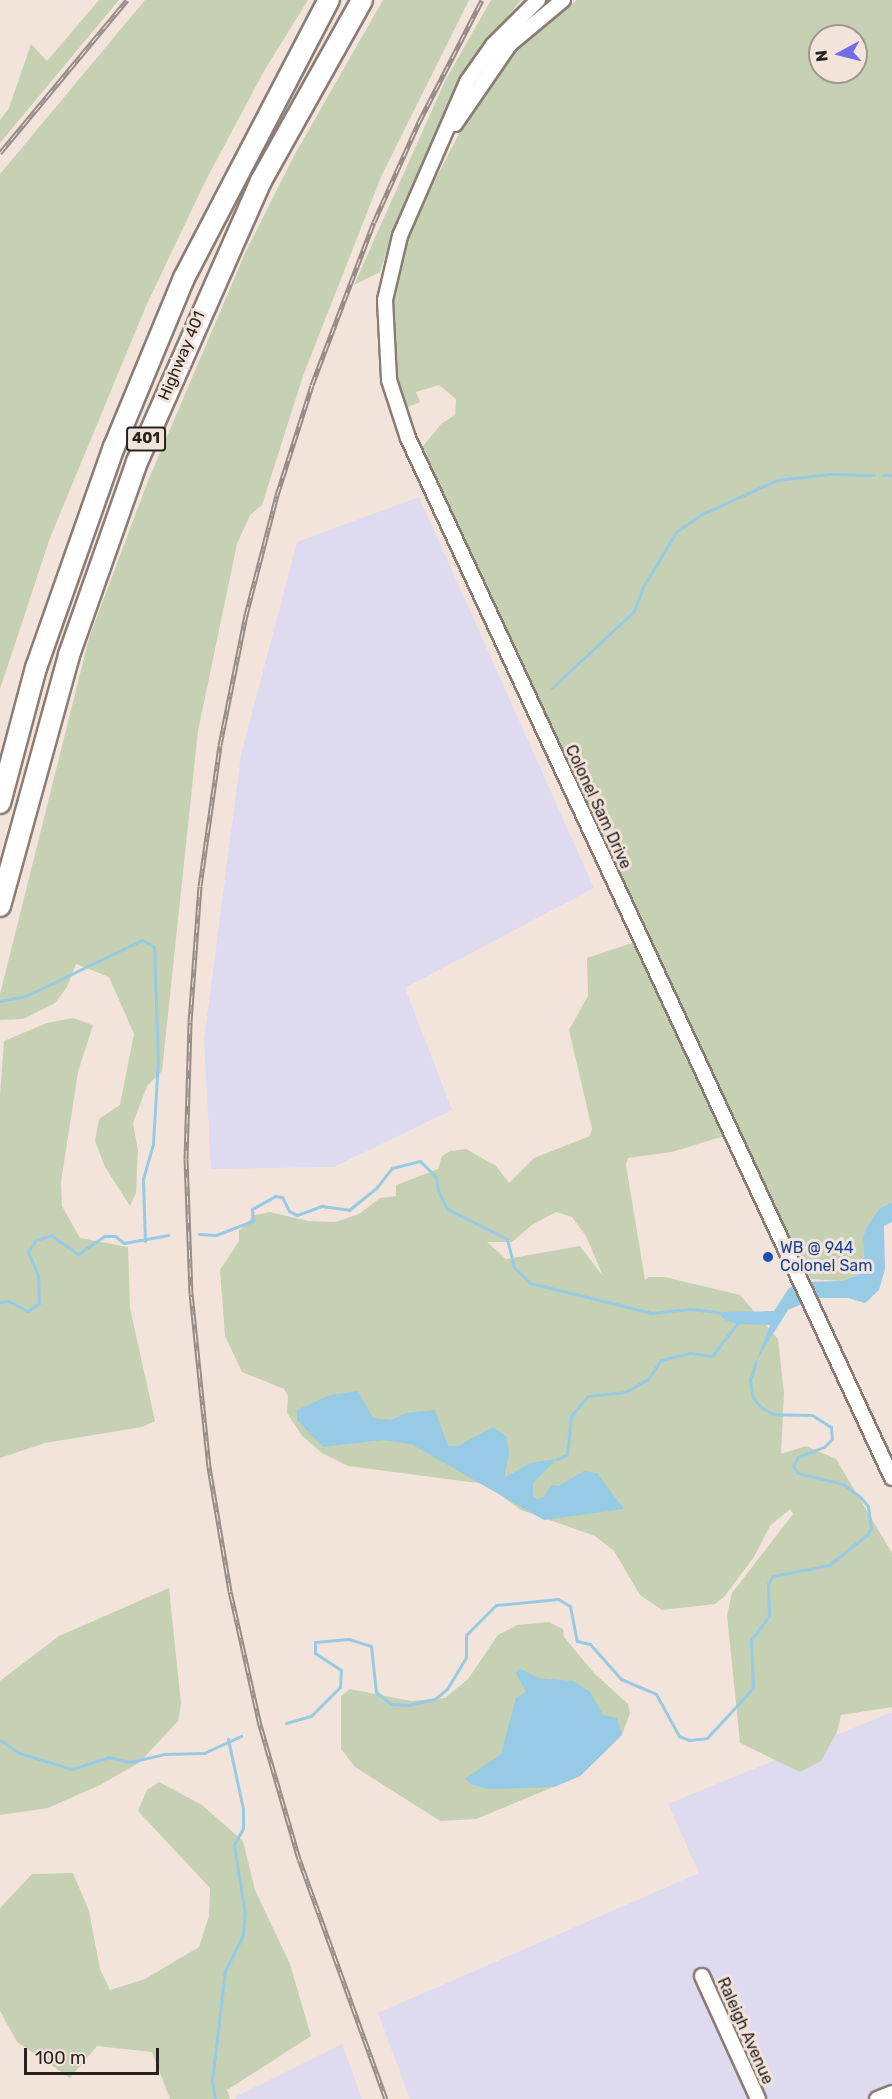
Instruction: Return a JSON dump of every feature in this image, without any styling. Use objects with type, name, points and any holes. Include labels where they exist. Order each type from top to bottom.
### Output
[{"type":"highway","name":"Highway 401","points":[[0,803],[36,668],[118,437],[184,278],[329,0]]},
{"type":"highway","name":"Highway 401","points":[[0,906],[69,655],[137,462],[261,181],[362,0]]},
{"type":"main road","points":[[877,2099],[892,2092]]},
{"type":"street","name":"Colonel Sam Drive","points":[[538,0],[520,15],[479,64],[458,102],[447,135],[409,212],[388,281],[385,354],[394,399],[408,438],[793,1270],[892,1478]]},
{"type":"street","name":"Colonel Sam Drive","points":[[447,135],[510,44],[563,0]]},
{"type":"street","name":"Raleigh Avenue","points":[[702,1976],[758,2099]]},
{"type":"shaded area","points":[[419,497],[594,888],[405,988],[452,1110],[334,1167],[211,1169],[204,1040],[241,755],[297,542]]},
{"type":"shaded area","points":[[892,1712],[892,2099],[410,2099],[378,2013],[699,1873],[668,1804]]},
{"type":"shaded area","points":[[342,2044],[362,2099],[236,2099],[235,2097]]},
{"type":"green space","points":[[99,0],[119,0],[0,143],[0,120],[9,108],[31,44],[47,61]]},
{"type":"green space","points":[[145,0],[308,0],[264,71],[205,182],[146,306],[50,538],[0,689],[0,174]]},
{"type":"green space","points":[[383,0],[469,0],[381,177],[303,376],[262,505],[250,515],[237,544],[198,731],[162,1071],[147,1086],[133,1123],[138,1150],[136,1193],[130,1206],[105,1167],[95,1141],[99,1119],[120,1105],[134,1034],[109,977],[76,964],[67,987],[55,1003],[23,1019],[0,1020],[0,994],[89,638],[148,481],[246,251],[295,154]]},
{"type":"green space","points":[[491,0],[521,0],[481,48],[452,95],[395,225],[380,272],[354,285],[445,81]]},
{"type":"green space","points":[[577,0],[892,0],[892,1202],[880,1208],[863,1237],[864,1263],[858,1275],[841,1281],[811,1279],[792,1261],[734,1133],[672,1152],[628,1158],[626,1165],[645,1280],[649,1277],[665,1277],[740,1295],[778,1339],[784,1393],[781,1454],[806,1446],[836,1459],[892,1553],[892,1707],[841,1715],[837,1732],[821,1761],[800,1772],[740,1743],[727,1615],[732,1593],[793,1514],[790,1509],[770,1526],[754,1557],[724,1597],[715,1604],[662,1610],[640,1595],[614,1551],[595,1536],[521,1510],[485,1484],[348,1466],[322,1453],[302,1436],[287,1413],[288,1396],[284,1389],[242,1372],[225,1336],[220,1270],[239,1241],[239,1231],[255,1215],[270,1212],[308,1221],[335,1222],[359,1214],[380,1198],[396,1196],[396,1185],[438,1169],[442,1156],[450,1151],[466,1149],[496,1166],[509,1183],[534,1158],[590,1136],[592,1129],[569,1030],[588,996],[587,958],[638,941],[420,450],[441,424],[455,415],[456,399],[439,385],[416,392],[420,402],[403,409],[396,385],[391,324],[393,288],[411,227],[481,91],[525,37]],"holes":[[[556,1212],[572,1217],[586,1236],[603,1276],[580,1246],[506,1259],[487,1242],[512,1242],[532,1225]]]},
{"type":"green space","points":[[73,1018],[93,1025],[78,1072],[61,1182],[62,1206],[80,1238],[128,1247],[130,1308],[155,1421],[142,1427],[45,1443],[0,1458],[0,1095],[4,1041],[47,1023]]},
{"type":"green space","points":[[169,1588],[181,1704],[178,1721],[140,1762],[100,1785],[48,1808],[0,1815],[0,1681],[59,1636]]},
{"type":"green space","points":[[549,1622],[563,1629],[564,1637],[594,1673],[628,1704],[630,1713],[622,1735],[580,1776],[476,1819],[440,1821],[355,1767],[341,1749],[341,1696],[350,1689],[411,1701],[445,1698],[468,1679],[498,1635],[517,1625]]},
{"type":"green space","points":[[159,1782],[202,1805],[243,1841],[255,1890],[290,1964],[311,2036],[227,2090],[230,2099],[170,2099],[152,2052],[97,2046],[70,2078],[17,2042],[0,2011],[0,1908],[32,1874],[73,1873],[89,1911],[100,1969],[110,1990],[145,1979],[199,1947],[209,1916],[210,1888],[138,1811],[147,1790]]},
{"type":"water","points":[[892,1202],[892,1222],[884,1226],[885,1269],[879,1290],[865,1303],[848,1298],[816,1298],[788,1310],[756,1361],[770,1325],[737,1324],[725,1320],[718,1312],[774,1311],[789,1288],[801,1282],[841,1281],[858,1275],[864,1263],[863,1237],[867,1227],[880,1208]]},
{"type":"water","points":[[358,1391],[373,1418],[391,1420],[406,1413],[435,1410],[448,1446],[458,1446],[493,1427],[507,1437],[509,1454],[504,1478],[530,1463],[557,1459],[533,1483],[533,1496],[537,1499],[544,1497],[551,1485],[559,1486],[584,1471],[597,1473],[624,1509],[544,1520],[411,1444],[382,1440],[323,1447],[297,1420],[297,1410],[330,1395]]},
{"type":"water","points":[[519,1668],[538,1678],[573,1681],[590,1692],[603,1715],[617,1718],[622,1735],[580,1776],[554,1787],[488,1789],[471,1784],[465,1779],[501,1754],[516,1698],[526,1692],[516,1673]]},
{"type":"waterway","points":[[552,688],[634,611],[643,587],[676,532],[702,514],[777,480],[831,474],[874,475]]},
{"type":"waterway","points":[[883,475],[892,475]]},
{"type":"waterway","points":[[0,1001],[26,996],[142,940],[154,947],[158,1059],[153,1144],[143,1179],[145,1241]]},
{"type":"waterway","points":[[199,1234],[216,1235],[253,1221],[252,1209],[275,1196],[282,1197],[289,1211],[297,1215],[322,1206],[349,1210],[377,1187],[392,1168],[420,1161],[436,1177],[438,1191],[447,1209],[507,1239],[514,1267],[530,1283],[651,1313],[690,1309],[718,1312]]},
{"type":"waterway","points":[[0,1302],[8,1301],[28,1311],[39,1303],[38,1276],[28,1251],[36,1240],[51,1235],[78,1254],[105,1236],[115,1236],[124,1243],[168,1235]]},
{"type":"waterway","points":[[557,1459],[567,1455],[571,1416],[588,1396],[625,1392],[648,1379],[660,1361],[669,1358],[690,1353],[712,1356],[737,1324]]},
{"type":"waterway","points":[[286,1723],[311,1716],[340,1687],[341,1670],[315,1653],[315,1642],[349,1639],[371,1646],[376,1692],[391,1704],[408,1705],[435,1699],[447,1689],[466,1657],[466,1635],[496,1605],[558,1599],[570,1606],[577,1641],[590,1644],[621,1679],[656,1694],[679,1736],[689,1740],[707,1738],[753,1688],[751,1640],[769,1616],[768,1584],[773,1576],[829,1565],[867,1535],[871,1528],[868,1506],[859,1496],[843,1484],[798,1473],[793,1466],[798,1457],[824,1447],[832,1439],[831,1427],[812,1415],[773,1414],[762,1408],[753,1398],[750,1380],[756,1361]]},
{"type":"waterway","points":[[0,1740],[19,1753],[72,1769],[108,1757],[130,1762],[164,1754],[204,1753],[241,1736]]},
{"type":"waterway","points":[[215,2099],[212,2081],[225,1971],[243,1935],[245,1914],[234,1845],[243,1828],[243,1809],[228,1739]]},
{"type":"railway","points":[[0,153],[127,0]]},
{"type":"railway","points":[[386,2099],[299,1859],[260,1725],[230,1591],[209,1467],[191,1294],[186,1159],[190,1022],[200,886],[220,745],[246,615],[277,495],[312,385],[374,222],[419,122],[482,0]]},
{"type":"place","name":"WB @ 944 Colonel Sam","points":[[768,1257]]}]
